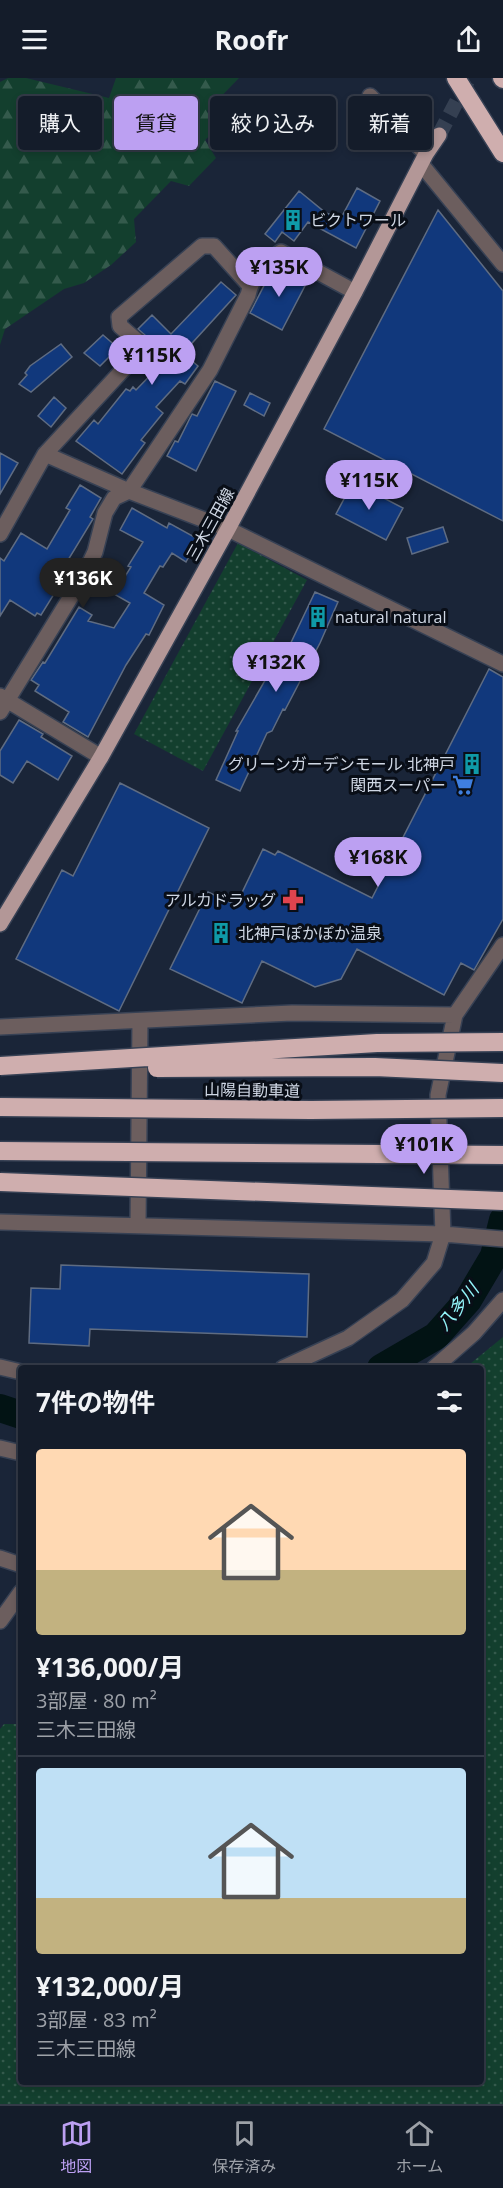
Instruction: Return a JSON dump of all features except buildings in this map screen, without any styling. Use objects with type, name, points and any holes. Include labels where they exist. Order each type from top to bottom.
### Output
[{"type":"highway","points":[[458,78],[503,135]]},
{"type":"highway","points":[[458,78],[503,153]]},
{"type":"highway","points":[[0,1067],[377,1043],[503,1042]]},
{"type":"highway","points":[[0,1067],[375,1067],[503,1073]]},
{"type":"highway","name":"山陽自動車道","points":[[0,1107],[311,1110],[503,1108]]},
{"type":"highway","points":[[0,1151],[503,1155]]},
{"type":"highway","points":[[0,1182],[503,1201]]},
{"type":"main road","name":"三木三田線","points":[[0,924],[101,757],[228,529],[424,159],[439,135]]},
{"type":"street","points":[[416,150],[503,264]]},
{"type":"street","points":[[0,534],[45,454],[144,347],[120,326],[118,317],[202,246],[214,246],[250,286]]},
{"type":"street","points":[[101,757],[2,703],[83,577],[94,552],[105,513],[114,498],[129,492],[210,370],[248,295],[250,286],[267,261],[281,252],[355,292]]},
{"type":"street","points":[[45,454],[129,492],[228,529],[503,664]]},
{"type":"street","points":[[290,1365],[348,1338],[402,1300],[434,1263],[442,1234],[438,1095],[455,1015],[503,945]]},
{"type":"street","points":[[0,1027],[292,1013],[455,1015]]},
{"type":"street","points":[[138,1225],[140,1021]]},
{"type":"street","points":[[0,1222],[442,1234],[503,1239]]},
{"type":"street","points":[[437,1365],[474,1333],[503,1300]]},
{"type":"street","points":[[0,1367],[18,1371]]},
{"type":"street","points":[[0,1448],[18,1452]]},
{"type":"street","points":[[0,1558],[18,1564]]},
{"type":"street","points":[[0,1621],[18,1596]]},
{"type":"green space","points":[[8,78],[26,78],[101,96],[18,96],[18,150],[102,150],[102,96],[109,98],[116,78],[239,78],[222,96],[210,96],[210,108],[207,111],[210,116],[210,135],[205,140],[216,158],[189,186],[171,181],[134,219],[136,242],[111,265],[84,283],[64,289],[5,329],[0,345],[0,82]]},
{"type":"green space","points":[[238,543],[307,580],[203,771],[134,734]]},
{"type":"green space","points":[[503,1337],[503,2104],[0,2104],[0,1729],[4,1724],[18,1724],[18,2085],[484,2085],[484,1365],[469,1365]]},
{"type":"waterway","name":"八多川","points":[[386,1365],[436,1336],[468,1300],[494,1256],[503,1220]]},
{"type":"waterway","name":"八多川","points":[[0,1408],[18,1414]]},
{"type":"tunnel","points":[[439,135],[469,78]]},
{"type":"place","name":"ビクトワール","points":[[293,220]]},
{"type":"place","name":"natural natural","points":[[318,617]]},
{"type":"place","name":"グリーンガーデンモール 北神戸","points":[[472,764]]},
{"type":"place","name":"関西スーパー","points":[[463,785]]},
{"type":"place","name":"アルカドラッグ","points":[[293,900]]},
{"type":"place","name":"北神戸ぽかぽか温泉","points":[[221,933]]}]
